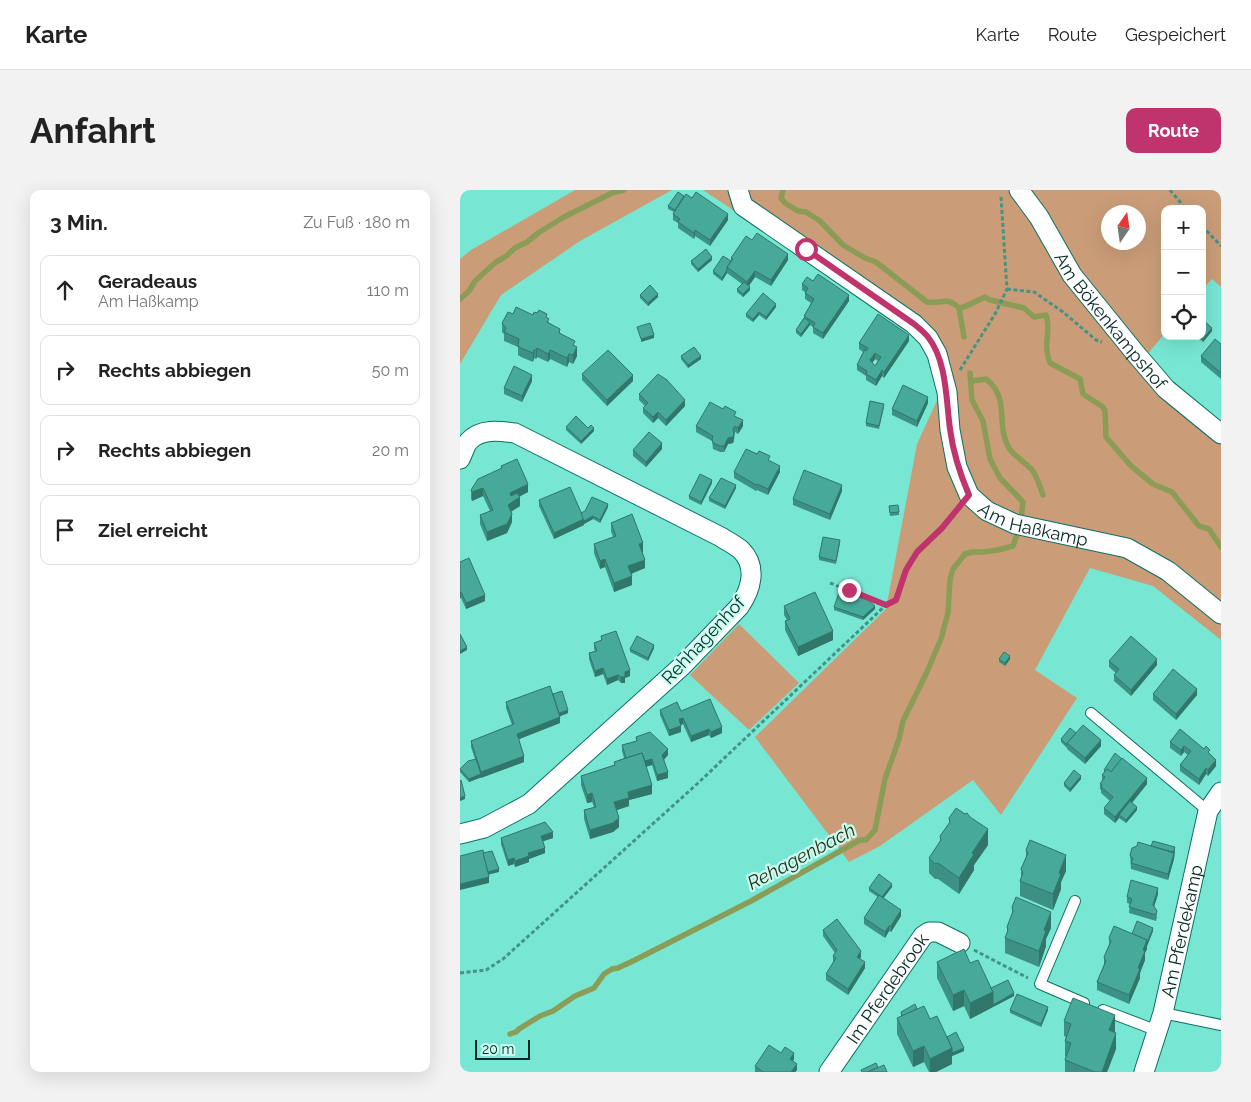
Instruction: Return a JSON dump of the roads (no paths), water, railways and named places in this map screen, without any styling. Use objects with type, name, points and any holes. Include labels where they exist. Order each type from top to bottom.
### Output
[{"type":"street","name":"Am Haßkamp","points":[[738,190],[743,206],[914,324],[928,338],[937,354],[947,392],[950,430],[957,467],[969,495],[987,512],[1015,524],[1127,548],[1168,571],[1221,614]]},
{"type":"street","name":"Am Bökenkampshof","points":[[1019,190],[1039,217],[1072,275],[1136,354],[1166,389],[1221,434]]},
{"type":"street","name":"Rehhagenhof","points":[[460,459],[469,441],[483,432],[502,431],[515,433],[721,537],[741,551],[751,564],[751,582],[746,596],[720,627],[682,666],[529,804],[484,828],[460,834]]},
{"type":"street","name":"Am Pferdekamp","points":[[1144,1072],[1161,1022],[1208,811],[1221,792]]},
{"type":"street","name":"Im Pferdebrook","points":[[829,1072],[923,936],[929,932],[938,932],[960,943]]},
{"type":"lane","points":[[1091,713],[1208,811]]},
{"type":"lane","points":[[1075,901],[1040,984],[1161,1022],[1221,1025]]},
{"type":"waterway","points":[[460,299],[469,291],[475,281],[515,248],[564,217],[612,193],[624,190]]},
{"type":"waterway","points":[[783,190],[781,198],[785,203],[798,211],[806,212],[820,221],[843,245],[876,262],[927,302],[947,301],[959,308]]},
{"type":"waterway","points":[[959,308],[985,297],[990,300],[1024,308],[1034,317],[1046,315],[1048,321],[1047,349],[1050,363],[1080,379],[1083,394],[1103,407],[1105,411],[1106,437],[1131,466],[1153,484],[1172,492],[1199,526],[1209,529],[1221,547]]},
{"type":"waterway","name":"Rehagenbach","points":[[959,308],[964,337]]},
{"type":"waterway","name":"Rehagenbach","points":[[970,373],[972,400],[983,421],[990,459],[1000,478],[1023,502],[1021,519]]},
{"type":"waterway","points":[[972,381],[986,379],[994,386],[1001,403],[1003,430],[1009,448],[1032,470],[1043,495]]},
{"type":"waterway","name":"Rehagenbach","points":[[510,1034],[540,1016],[553,1011],[575,996],[594,988],[604,974],[612,969],[635,960],[751,901],[860,840],[866,840],[875,830],[885,779],[899,739],[903,721],[941,639],[948,613],[950,579],[953,569],[965,554],[1013,546],[1017,535]]}]
